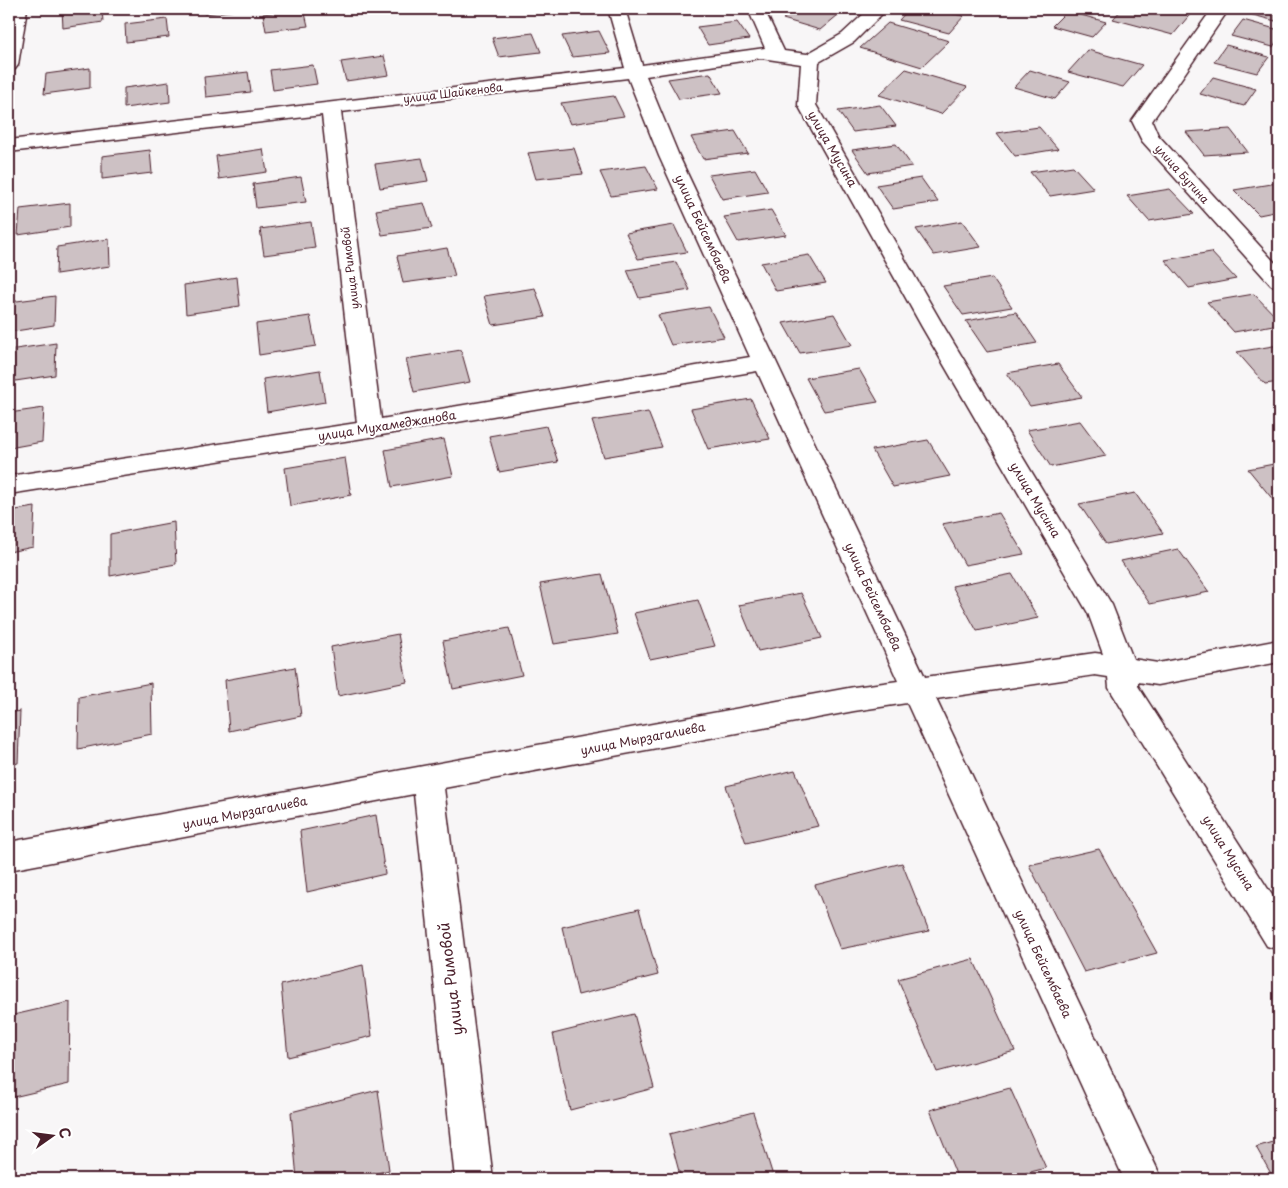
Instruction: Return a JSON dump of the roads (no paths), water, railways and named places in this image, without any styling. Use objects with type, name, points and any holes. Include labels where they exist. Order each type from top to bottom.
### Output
[{"type":"street","points":[[9,64],[18,9]]},
{"type":"street","name":"улица Бейсембаева","points":[[616,9],[635,72],[669,156],[1143,1179]]},
{"type":"street","points":[[756,9],[777,55]]},
{"type":"street","points":[[810,60],[848,38],[879,9]]},
{"type":"street","name":"улица Бутина","points":[[1220,9],[1142,121],[1149,137],[1279,280]]},
{"type":"street","name":"улица Шайкенова","points":[[9,146],[635,72],[761,53],[810,60]]},
{"type":"street","name":"улица Мусина","points":[[810,60],[806,105],[933,326],[1102,612],[1122,668],[1124,688],[1279,935]]},
{"type":"street","name":"улица Римовой","points":[[331,108],[370,429]]},
{"type":"street","name":"улица Мухамеджанова","points":[[9,485],[370,429],[764,362]]},
{"type":"street","name":"улица Мырзагалиева","points":[[9,856],[845,701],[1095,664],[1158,674],[1279,651]]},
{"type":"street","name":"улица Римовой","points":[[428,779],[474,1179]]}]
